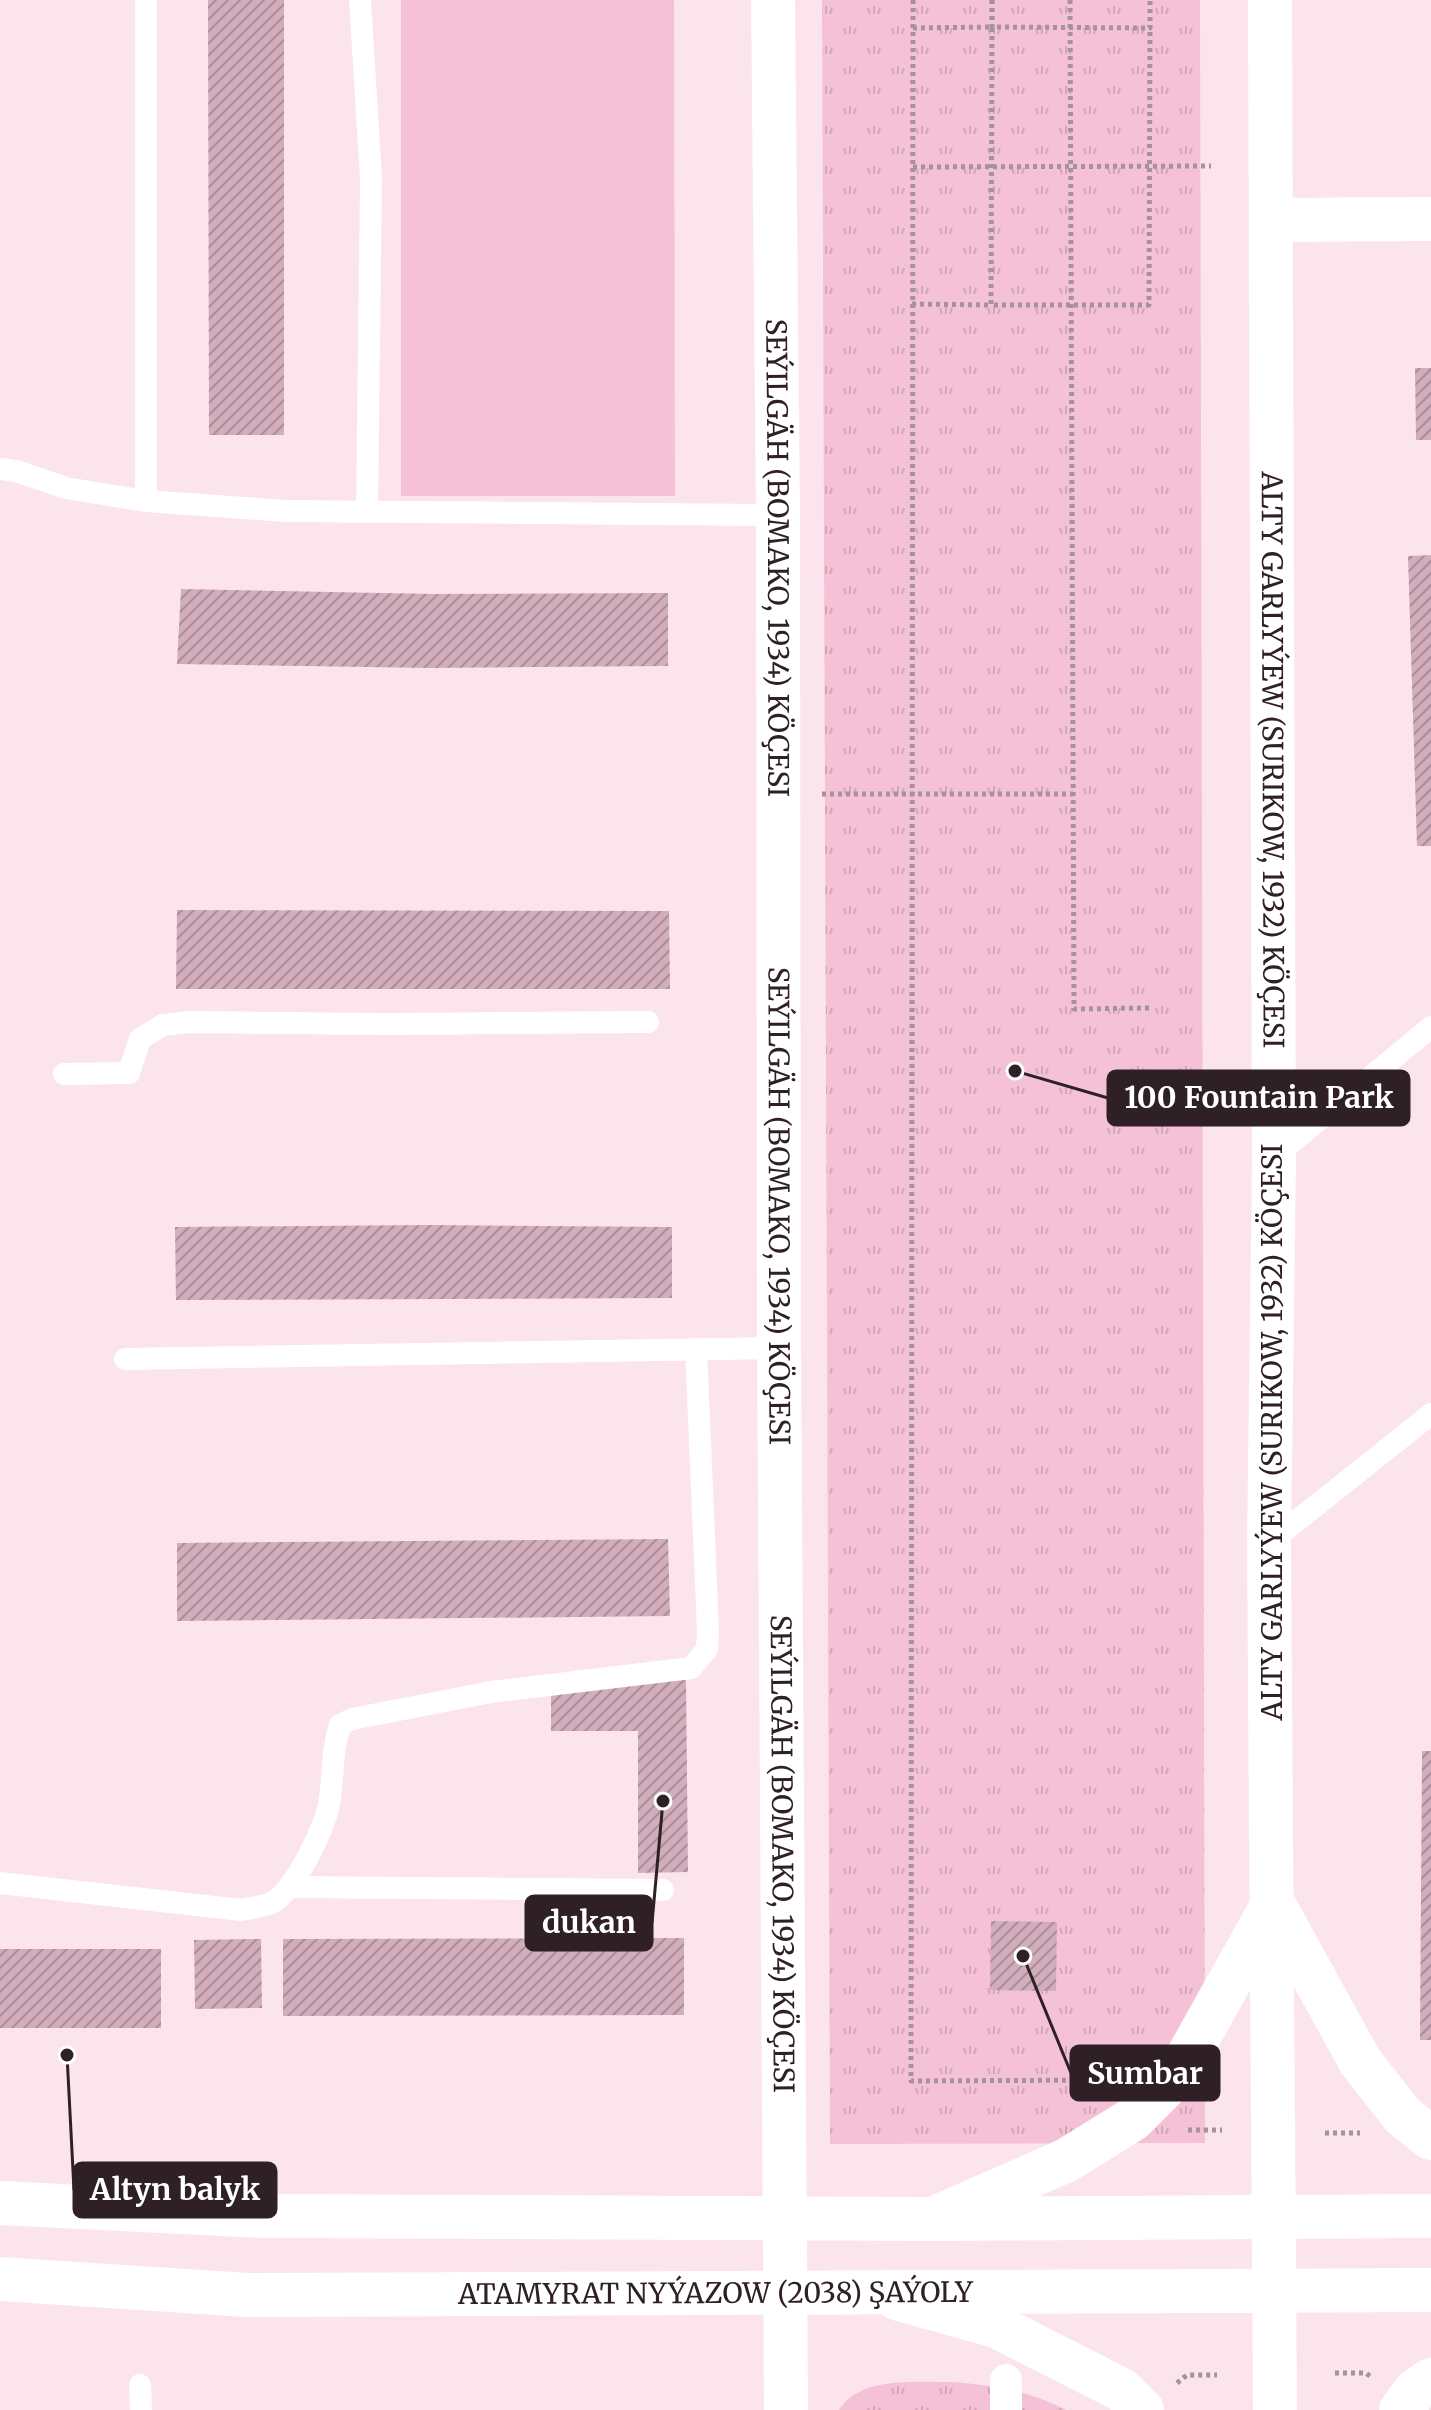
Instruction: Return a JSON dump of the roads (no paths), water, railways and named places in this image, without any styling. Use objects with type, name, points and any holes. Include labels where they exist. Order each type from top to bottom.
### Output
[{"type":"street","name":"SEÝILGÄH (BOMAKO, 1934) KÖÇESI","points":[[773,0],[786,2410]]},
{"type":"street","name":"ALTY GARLYÝEW (SURIKOW, 1932) KÖÇESI","points":[[1270,0],[1274,1158],[1269,1544],[1273,1904],[1271,2217],[1275,2410]]},
{"type":"street","points":[[1271,220],[1431,219]]},
{"type":"street","name":"ALTY GARLYÝEW (SURIKOW, 1932) KÖÇESI","points":[[1273,1904],[1360,2061],[1403,2116],[1431,2138]]},
{"type":"street","points":[[933,2219],[1067,2160],[1133,2119],[1178,2074],[1273,1904]]},
{"type":"street","points":[[0,2203],[264,2216],[933,2219],[1431,2216]]},
{"type":"street","name":"ATAMYRAT NYÝAZOW (2038) ŞAÝOLY","points":[[0,2279],[247,2295],[786,2290],[1431,2290]]},
{"type":"street","points":[[867,2290],[996,2326],[1122,2390],[1155,2401]]},
{"type":"street","points":[[1392,2398],[1415,2391],[1431,2380]]},
{"type":"lane","points":[[146,0],[146,501]]},
{"type":"lane","points":[[360,0],[371,179],[367,511]]},
{"type":"lane","points":[[0,469],[16,471],[66,488],[146,501],[286,511],[778,515]]},
{"type":"lane","points":[[64,1074],[129,1073],[140,1039],[163,1025],[190,1022],[648,1022]]},
{"type":"lane","points":[[1274,1158],[1431,1027]]},
{"type":"lane","points":[[125,1359],[779,1348]]},
{"type":"lane","points":[[0,1883],[241,1910],[272,1903],[291,1887],[329,1806],[334,1745],[340,1725],[352,1719],[491,1692],[691,1668],[707,1649],[708,1630],[696,1349]]},
{"type":"lane","points":[[1269,1544],[1431,1414]]},
{"type":"lane","points":[[291,1887],[663,1890]]},
{"type":"lane","points":[[140,2385],[141,2410]]},
{"type":"place","name":"100 Fountain Park","points":[[1015,1071]]},
{"type":"place","name":"dukan","points":[[663,1801]]},
{"type":"place","name":"Sumbar","points":[[1023,1956]]},
{"type":"place","name":"Altyn balyk","points":[[67,2055]]}]
